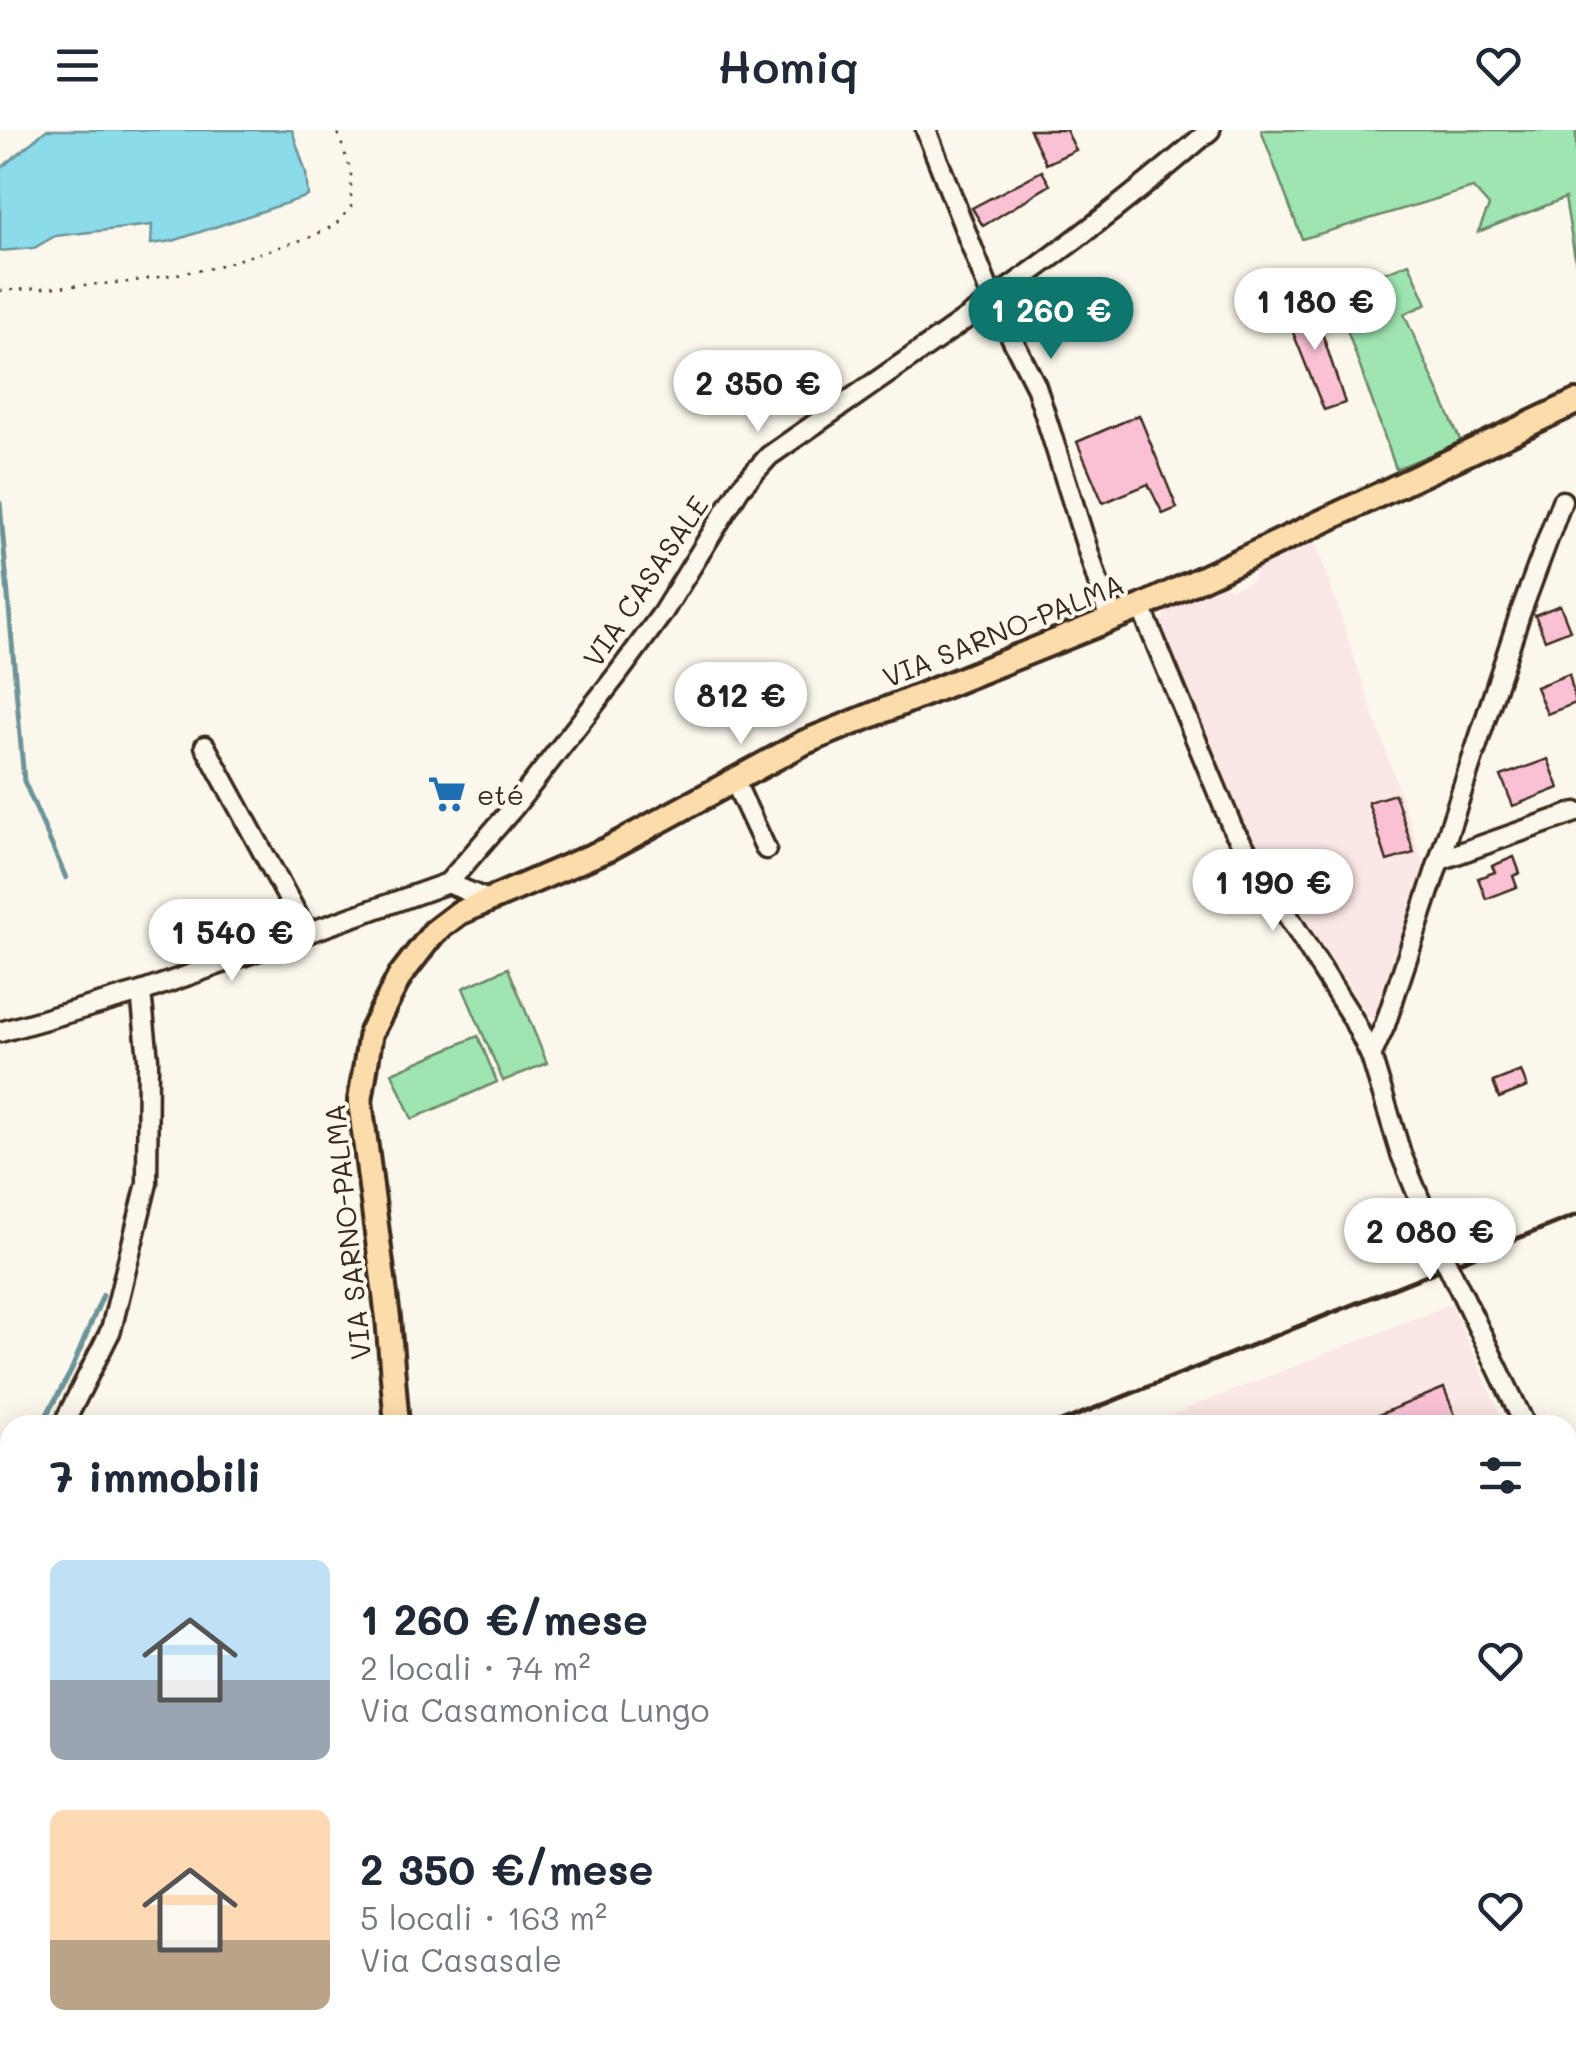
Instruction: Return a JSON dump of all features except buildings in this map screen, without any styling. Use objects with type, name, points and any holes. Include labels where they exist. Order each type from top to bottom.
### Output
[{"type":"main road","name":"VIA SARNO-PALMA","points":[[396,1415],[388,1318],[360,1102],[372,1032],[400,976],[434,932],[459,913],[608,849],[805,742],[1140,607],[1576,402]]},
{"type":"street","points":[[926,130],[993,302],[1036,386],[1109,617]]},
{"type":"street","name":"VIA CASASALE","points":[[448,883],[617,675],[662,614],[740,488],[769,456],[993,302],[1151,182],[1210,130]]},
{"type":"street","points":[[1370,1056],[1385,1025],[1520,614],[1562,501]]},
{"type":"street","points":[[1140,607],[1234,829],[1344,1003],[1370,1056],[1402,1154],[1440,1247],[1520,1415]]},
{"type":"street","points":[[205,746],[306,931]]},
{"type":"street","points":[[734,780],[766,849]]},
{"type":"street","points":[[1440,860],[1576,812]]},
{"type":"street","points":[[0,1032],[142,992],[448,883],[488,900]]},
{"type":"street","points":[[68,1415],[111,1330],[147,1184],[148,1059],[142,992]]},
{"type":"path","points":[[0,291],[175,277],[311,237],[335,225],[352,207],[351,172],[338,130]]},
{"type":"shaded area","points":[[1314,538],[1428,876],[1380,1015],[1370,1019],[1244,826],[1160,627],[1168,608],[1219,584],[1232,589],[1253,580],[1255,568]]},
{"type":"shaded area","points":[[1451,1304],[1501,1415],[1171,1415]]},
{"type":"green space","points":[[1261,130],[1576,130],[1576,264],[1565,198],[1478,232],[1489,206],[1473,188],[1302,239]]},
{"type":"green space","points":[[1409,263],[1427,304],[1404,314],[1461,442],[1396,469],[1334,293]]},
{"type":"green space","points":[[508,968],[547,1063],[503,1081],[463,988]]},
{"type":"green space","points":[[478,1036],[497,1082],[412,1119],[392,1073]]},
{"type":"water","points":[[46,130],[292,130],[306,173],[308,196],[173,241],[151,244],[152,225],[55,236],[34,248],[0,251],[0,169]]},
{"type":"waterway","points":[[0,503],[24,781],[66,878]]},
{"type":"waterway","points":[[47,1415],[70,1373],[103,1295]]},
{"type":"railway","points":[[1078,1415],[1576,1215]]},
{"type":"place","name":"eté","points":[[447,794]]}]
